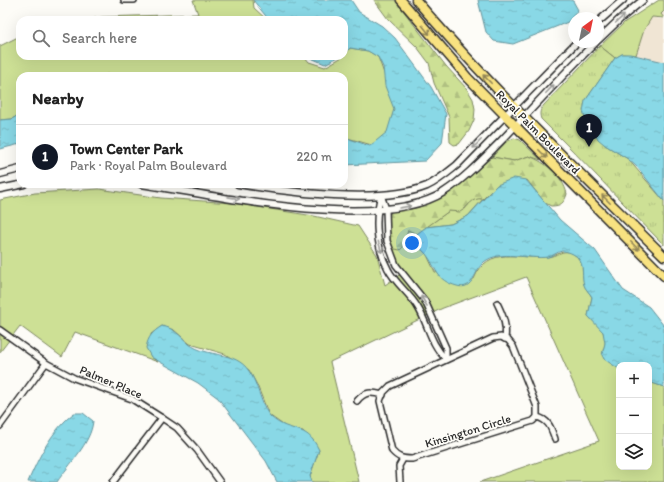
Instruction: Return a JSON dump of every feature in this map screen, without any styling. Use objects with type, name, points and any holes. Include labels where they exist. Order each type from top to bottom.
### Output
[{"type":"main road","name":"Royal Palm Boulevard","points":[[401,0],[468,78],[664,276]]},
{"type":"main road","name":"Royal Palm Boulevard","points":[[416,0],[456,47],[524,118],[664,256]]},
{"type":"street","points":[[124,0],[134,0]]},
{"type":"street","points":[[604,17],[623,0]]},
{"type":"street","points":[[604,34],[643,0]]},
{"type":"street","points":[[263,188],[281,191],[325,194],[381,195],[417,189],[442,177],[505,116],[571,48]]},
{"type":"street","points":[[166,188],[282,206],[326,210],[377,210],[418,204],[443,193],[458,182],[524,118],[590,48]]},
{"type":"street","points":[[0,174],[16,170]]},
{"type":"street","points":[[0,189],[16,186]]},
{"type":"street","points":[[381,195],[386,209],[388,241],[396,265],[424,301],[446,348],[446,359]]},
{"type":"street","points":[[381,195],[377,210],[378,243],[388,270],[417,306],[437,351],[446,359]]},
{"type":"street","points":[[497,302],[504,316],[507,328],[505,339]]},
{"type":"street","name":"Palmer Place","points":[[0,330],[46,363],[74,378],[132,400],[177,428],[197,450],[220,482]]},
{"type":"street","points":[[432,340],[440,336]]},
{"type":"street","points":[[400,482],[399,466],[403,459],[392,451],[380,401],[383,395],[390,386],[493,338],[505,339],[513,346],[537,407],[537,417],[545,419],[550,424],[555,439]]},
{"type":"street","points":[[0,426],[46,363]]},
{"type":"street","points":[[357,400],[363,394],[368,392],[383,395]]},
{"type":"street","name":"Kinsington Circle","points":[[403,459],[412,459],[525,424],[533,421],[537,417]]},
{"type":"street","points":[[113,482],[162,418]]},
{"type":"shaded area","points":[[664,11],[664,18],[661,14]]},
{"type":"shaded area","points":[[652,17],[661,19],[664,18],[664,62],[636,55],[644,30]]},
{"type":"green space","points":[[193,0],[253,0],[254,8],[263,16],[134,16],[198,14]]},
{"type":"green space","points":[[374,0],[395,0],[446,66],[467,89],[473,99],[475,109],[474,120],[469,131],[459,144],[454,145],[450,142],[449,117],[434,83],[429,63],[417,47],[388,19]]},
{"type":"green space","points":[[659,0],[664,0],[664,11],[661,14],[664,18],[652,17],[644,30],[636,55],[622,54],[615,58],[602,48],[604,48],[604,42],[625,22]]},
{"type":"green space","points":[[16,38],[16,60],[307,60],[309,62],[325,67],[337,60],[348,60],[348,51],[350,48],[368,51],[378,57],[396,106],[390,130],[375,146],[348,138],[348,72],[16,72],[16,116],[12,119],[0,120],[0,46]]},
{"type":"green space","points":[[598,48],[602,48],[615,58],[585,101],[605,145],[628,159],[664,201],[664,245],[541,119],[540,112],[544,105]]},
{"type":"green space","points":[[514,138],[520,140],[541,160],[529,156],[514,161],[492,157],[506,142]]},
{"type":"green space","points":[[529,156],[547,166],[562,181],[567,194],[562,203],[551,206],[545,203],[527,180],[497,185],[483,199],[476,199],[460,212],[449,211],[417,234],[408,230],[404,246],[400,250],[390,248],[387,218],[391,212],[412,209],[430,203],[458,186],[492,157],[514,161]]},
{"type":"green space","points":[[99,189],[161,198],[232,203],[314,216],[358,226],[377,255],[385,285],[402,273],[390,248],[406,240],[408,230],[417,234],[415,243],[427,255],[435,272],[474,279],[480,268],[488,261],[496,257],[547,257],[562,252],[570,252],[578,258],[582,264],[583,281],[586,289],[592,297],[588,316],[603,332],[605,344],[603,354],[616,367],[616,470],[652,470],[652,383],[664,387],[664,482],[480,482],[599,441],[526,277],[443,308],[330,362],[359,482],[312,482],[310,476],[319,450],[303,431],[286,427],[269,415],[257,385],[249,370],[225,354],[190,344],[174,330],[162,326],[151,334],[151,357],[158,362],[75,332],[62,357],[20,326],[0,352],[0,200],[35,193]]},
{"type":"green space","points":[[477,198],[483,199],[468,216],[451,224],[426,227],[449,211],[465,209],[472,200]]},
{"type":"water","points":[[253,0],[351,0],[359,12],[382,26],[395,38],[431,87],[446,114],[442,143],[425,161],[348,165],[348,138],[370,146],[387,132],[394,109],[385,86],[383,67],[378,57],[368,51],[350,48],[348,50],[348,16],[266,16]]},
{"type":"water","points":[[478,0],[570,0],[573,1],[578,10],[576,12],[568,12],[568,22],[513,44],[494,41],[486,32]]},
{"type":"water","points":[[622,54],[630,54],[664,62],[664,201],[638,168],[628,159],[598,139],[586,120],[583,111],[585,101],[615,58]]},
{"type":"water","points":[[316,60],[332,60],[325,64]]},
{"type":"water","points":[[16,116],[16,145],[0,149],[0,120],[12,119]]},
{"type":"water","points":[[514,178],[526,180],[560,220],[595,250],[623,290],[649,307],[664,326],[664,387],[652,383],[652,362],[616,362],[616,367],[604,359],[602,355],[605,343],[603,332],[588,316],[592,297],[584,285],[580,261],[573,254],[562,251],[548,257],[540,258],[506,255],[491,258],[484,262],[470,283],[463,287],[450,283],[440,277],[430,259],[415,243],[417,234],[426,227],[451,224],[468,216],[497,185]]},
{"type":"water","points":[[162,326],[173,330],[196,348],[229,357],[243,364],[252,376],[265,408],[271,417],[285,426],[303,432],[314,441],[319,450],[310,476],[312,482],[277,482],[266,461],[218,398],[198,383],[151,357],[146,348],[149,338]]},
{"type":"water","points":[[74,413],[83,413],[93,421],[88,437],[79,453],[57,482],[28,482],[53,435]]},
{"type":"place","name":"Town Center Park","points":[[589,147]]}]
